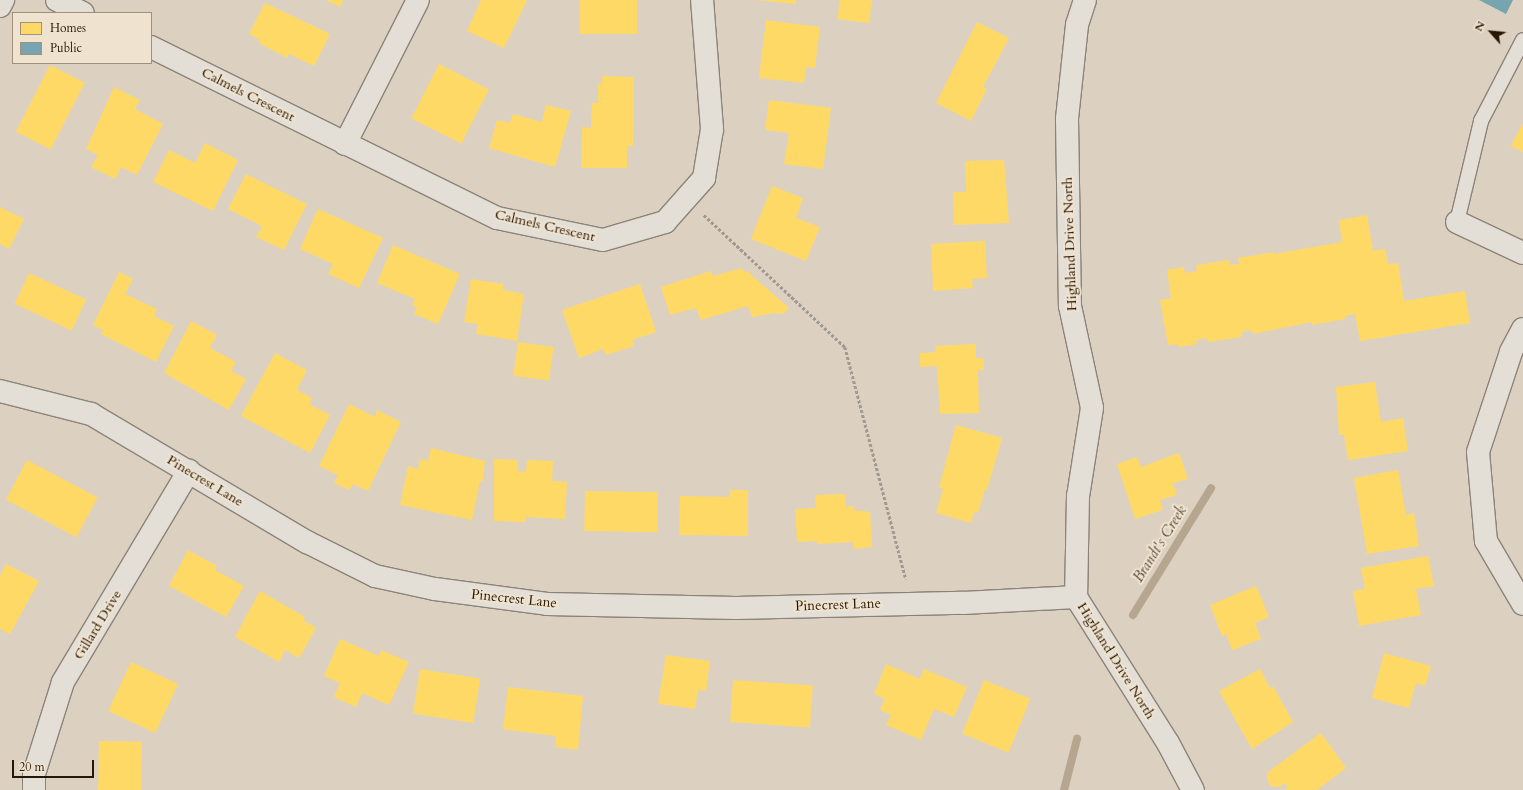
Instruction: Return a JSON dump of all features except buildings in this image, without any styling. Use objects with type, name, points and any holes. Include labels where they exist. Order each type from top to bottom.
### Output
[{"type":"street","points":[[0,6],[3,0]]},
{"type":"street","points":[[57,0],[81,12]]},
{"type":"street","points":[[345,144],[418,0]]},
{"type":"street","name":"Calmels Crescent","points":[[152,48],[497,218],[603,240],[664,222],[704,178],[712,129],[702,0]]},
{"type":"street","name":"Highland Drive North","points":[[1085,0],[1077,25],[1067,119],[1070,306],[1092,408],[1078,496],[1076,597],[1168,743],[1193,790]]},
{"type":"street","points":[[1457,222],[1523,254]]},
{"type":"street","points":[[1523,329],[1511,352],[1478,452],[1486,541],[1523,604]]},
{"type":"street","name":"Pinecrest Lane","points":[[0,390],[91,414],[189,470],[308,542],[375,576],[435,589],[547,604],[736,608],[1076,597]]},
{"type":"street","name":"Gillard Drive","points":[[34,790],[34,774],[63,682],[189,470]]},
{"type":"lane","points":[[1457,222],[1481,121],[1523,40]]},
{"type":"path","points":[[686,198],[845,347],[912,603]]},
{"type":"waterway","name":"Brandt's Creek","points":[[1133,615],[1211,488]]},
{"type":"waterway","name":"Brandt's Creek","points":[[1064,790],[1077,739]]}]
